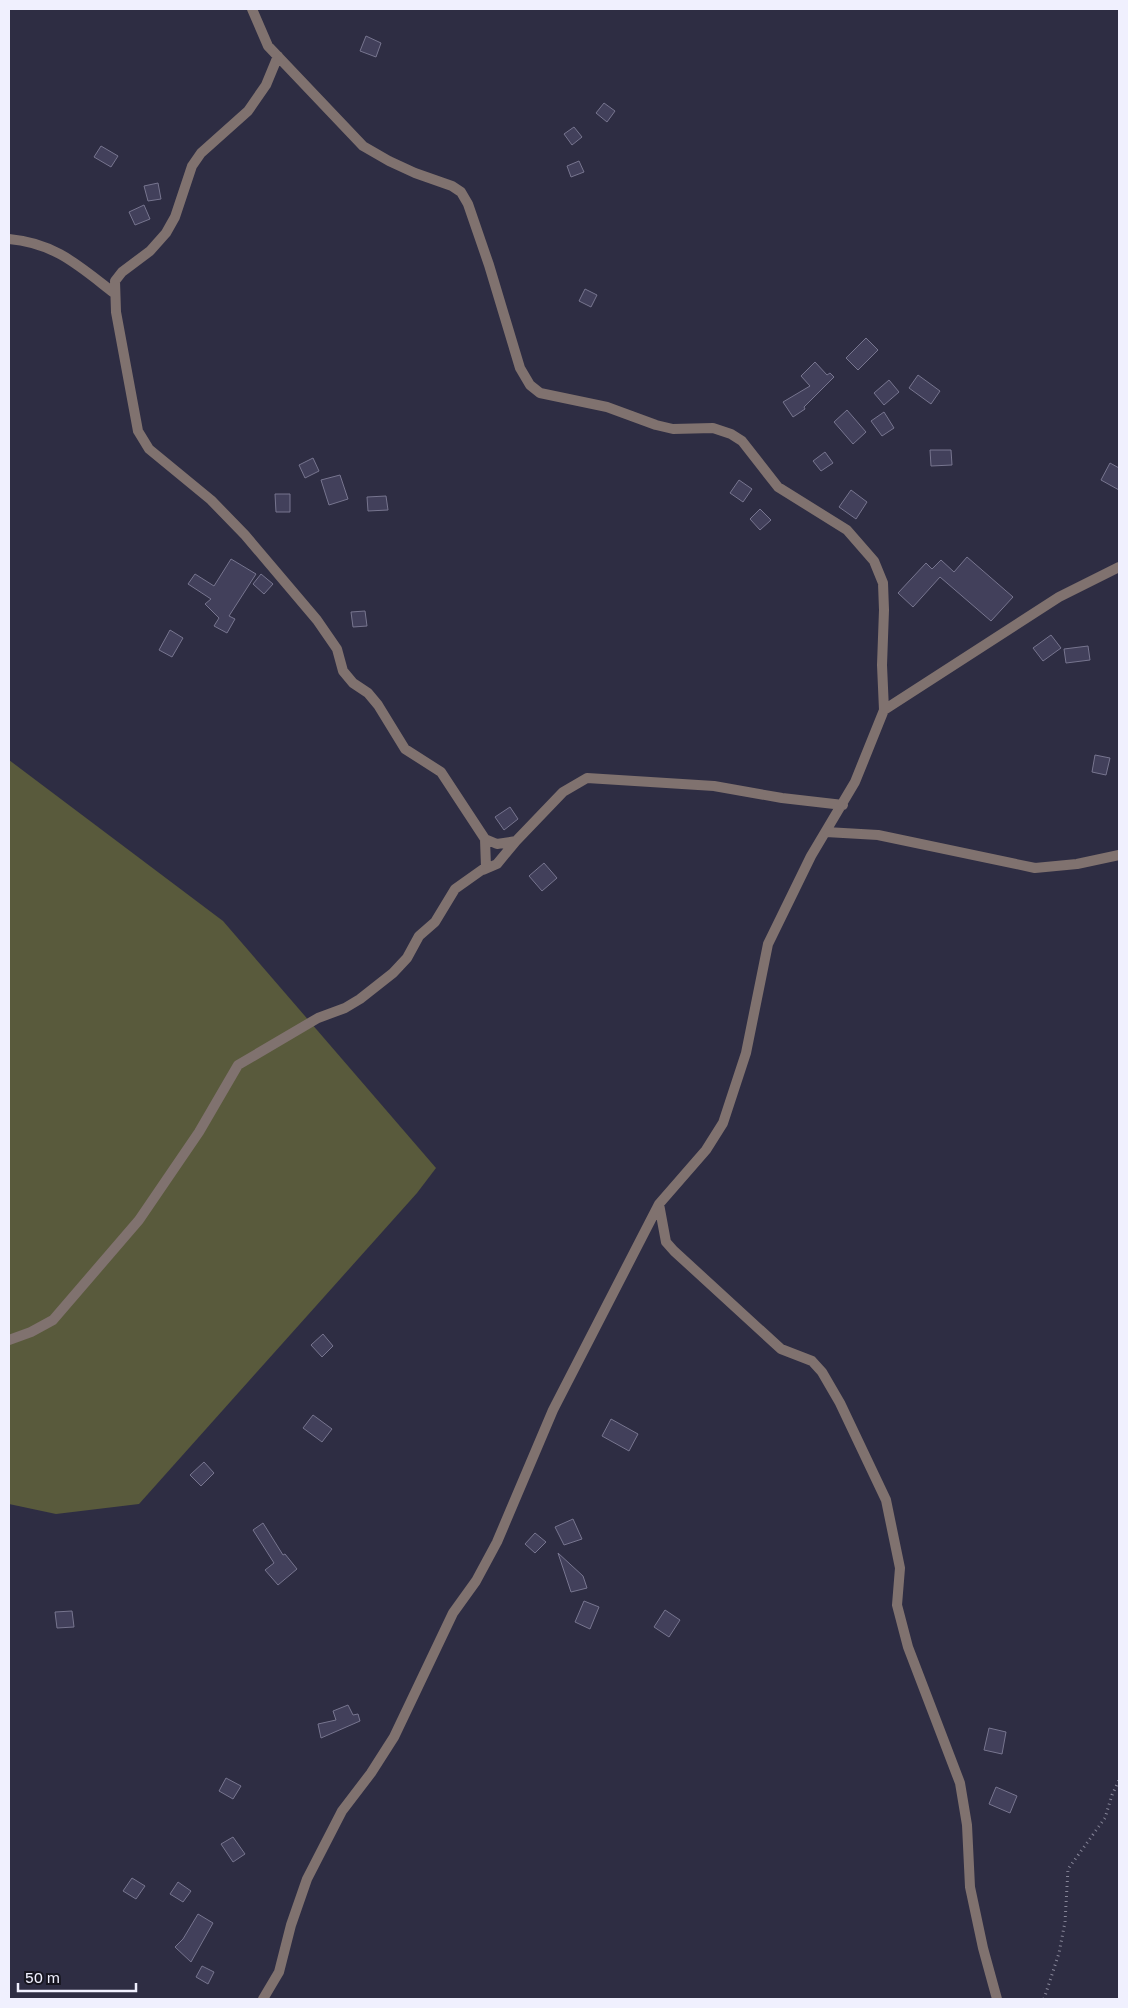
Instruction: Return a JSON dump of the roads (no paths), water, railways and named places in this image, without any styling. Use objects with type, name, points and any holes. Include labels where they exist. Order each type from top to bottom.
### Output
[{"type":"street","points":[[252,9],[268,46],[363,146],[389,161],[415,173],[452,186],[461,192],[468,204],[490,265],[520,368],[530,385],[540,392],[607,407],[656,425],[673,429],[713,428],[731,434],[742,441],[778,487],[847,530],[874,561],[883,583],[884,710],[855,782],[788,901],[768,944],[746,1053],[723,1123],[706,1150],[659,1204],[553,1410],[497,1542],[476,1581],[453,1613],[394,1737],[372,1773],[342,1811],[306,1880],[291,1924],[279,1972],[263,1999]]},
{"type":"street","points":[[278,56],[266,85],[248,111],[201,153],[192,166],[175,217],[166,233],[150,251],[122,272],[115,281],[114,293],[138,430],[149,449],[211,500],[245,535],[323,627],[337,649],[343,671],[352,682],[368,693],[378,705],[405,749],[441,772],[485,839],[487,861],[483,870]]},
{"type":"street","points":[[9,239],[23,239],[44,246],[73,262],[114,293]]},
{"type":"street","points":[[884,710],[1059,598],[1119,567]]},
{"type":"street","points":[[9,1340],[32,1332],[53,1320],[140,1220],[200,1132],[238,1065],[318,1018],[345,1008],[360,999],[393,973],[407,958],[419,936],[435,922],[461,883],[497,864],[516,841],[563,792],[587,778],[714,786],[782,798],[843,805]]},
{"type":"street","points":[[826,832],[878,835],[1035,868],[1077,864],[1119,855]]},
{"type":"street","points":[[485,839],[497,844],[516,841]]},
{"type":"street","points":[[659,1204],[666,1242],[674,1251],[781,1349],[812,1361],[822,1372],[840,1403],[886,1500],[900,1568],[897,1604],[908,1647],[960,1783],[967,1825],[970,1887],[983,1948],[997,1999]]}]
